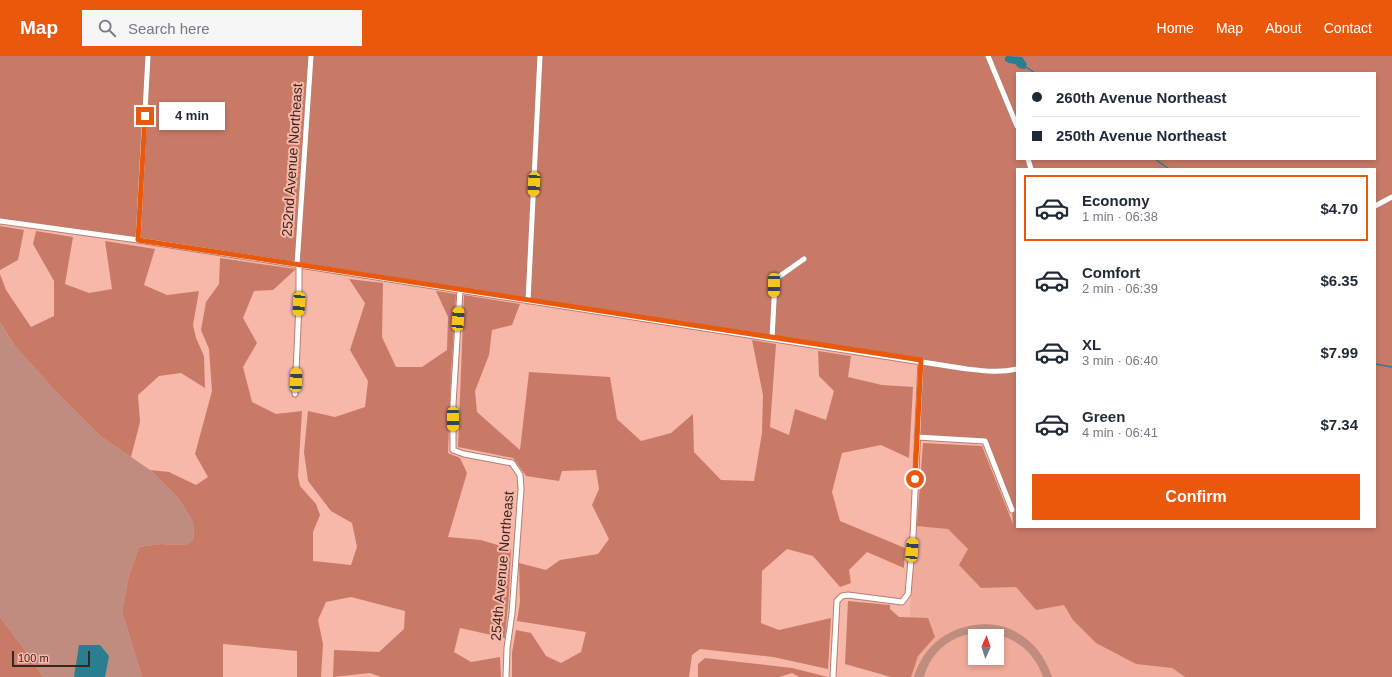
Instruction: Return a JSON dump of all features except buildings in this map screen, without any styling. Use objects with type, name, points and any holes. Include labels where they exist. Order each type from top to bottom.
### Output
[{"type":"street","points":[[138,240],[148,56]]},
{"type":"street","name":"252nd Avenue Northeast","points":[[295,394],[299,304],[298,265],[311,56]]},
{"type":"street","points":[[528,301],[540,56]]},
{"type":"street","points":[[988,56],[1016,124]]},
{"type":"street","points":[[1376,205],[1392,197]]},
{"type":"street","points":[[0,221],[138,240],[528,301],[921,360],[967,369],[986,371],[1007,371],[1016,369]]},
{"type":"street","points":[[772,338],[775,282],[777,278],[804,259]]},
{"type":"street","name":"254th Avenue Northeast","points":[[460,290],[453,404],[453,450],[464,454],[512,463],[520,475],[521,489],[512,613],[507,648],[506,677]]},
{"type":"street","points":[[833,677],[838,601],[842,596],[848,595],[902,602],[908,594],[913,536],[921,360]]},
{"type":"street","points":[[918,437],[985,441],[1012,510]]},
{"type":"shaded area","points":[[0,56],[1392,56],[1392,677],[1185,677],[1172,668],[1136,664],[1096,643],[1073,620],[1064,605],[1036,610],[1016,587],[981,588],[959,565],[968,549],[948,529],[917,526],[923,443],[982,446],[1013,524],[1012,510],[985,441],[917,437],[921,361],[0,221]]},
{"type":"shaded area","points":[[0,226],[24,230],[18,260],[0,270]]},
{"type":"shaded area","points":[[36,231],[73,237],[65,284],[89,293],[112,289],[105,241],[155,249],[144,285],[167,295],[199,291],[193,325],[196,338],[204,356],[205,388],[181,373],[159,376],[138,395],[140,422],[131,457],[99,435],[59,395],[14,345],[0,322],[0,274],[6,290],[31,327],[54,316],[54,281],[33,244]]},
{"type":"shaded area","points":[[220,258],[296,269],[273,290],[254,291],[243,318],[257,343],[243,367],[252,402],[276,414],[302,411],[298,476],[300,486],[316,504],[320,515],[313,532],[313,561],[351,565],[357,547],[352,523],[331,511],[308,481],[304,452],[308,411],[335,417],[365,407],[368,381],[350,350],[365,303],[349,279],[383,283],[382,337],[396,367],[422,367],[447,350],[448,317],[436,291],[456,294],[448,453],[460,458],[467,473],[448,537],[481,540],[511,549],[505,638],[460,628],[454,652],[471,662],[500,657],[501,677],[381,677],[370,673],[333,677],[334,650],[379,652],[404,629],[405,611],[351,597],[326,602],[318,620],[323,644],[321,677],[297,677],[297,651],[223,644],[223,677],[142,677],[122,611],[129,575],[139,547],[160,544],[186,545],[194,539],[193,522],[179,499],[150,470],[169,472],[196,485],[208,477],[195,454],[212,391],[209,349],[201,330],[206,302],[219,284]]},
{"type":"shaded area","points":[[464,295],[520,304],[512,325],[492,330],[489,355],[475,391],[477,412],[520,450],[529,372],[610,377],[617,419],[641,441],[671,433],[693,414],[694,452],[721,480],[754,481],[762,433],[763,395],[752,340],[776,344],[770,427],[789,435],[795,409],[826,420],[834,391],[819,376],[818,351],[851,356],[848,377],[882,385],[913,387],[909,458],[881,445],[842,453],[832,492],[840,521],[905,548],[904,568],[867,552],[849,570],[851,583],[840,587],[813,556],[787,549],[762,571],[761,623],[779,630],[831,618],[828,669],[773,657],[700,649],[692,655],[689,677],[512,677],[512,653],[516,630],[531,633],[546,656],[561,663],[581,652],[586,632],[517,621],[520,602],[519,563],[546,570],[560,560],[598,554],[609,539],[592,505],[599,489],[596,470],[562,471],[559,481],[526,476],[513,458],[458,447]]},
{"type":"shaded area","points":[[0,322],[14,345],[59,395],[99,435],[150,470],[179,499],[193,522],[194,539],[186,545],[160,544],[139,547],[129,575],[122,611],[142,677],[43,677],[0,617]]},
{"type":"shaded area","points":[[923,443],[982,446],[1014,526],[1136,664],[1172,668],[1185,677],[905,677]]},
{"type":"shaded area","points":[[848,601],[890,605],[890,609],[899,617],[928,618],[935,637],[918,656],[911,677],[891,677],[845,664]]},
{"type":"shaded area","points":[[0,617],[30,657],[43,677],[0,677]]},
{"type":"shaded area","points":[[973,625],[997,625],[1018,633],[1027,639],[1042,656],[1052,677],[1043,677],[1033,658],[1018,644],[1004,637],[1004,629],[968,629],[968,635],[963,636],[947,644],[933,658],[924,677],[914,677],[925,655],[940,638],[961,628]]},
{"type":"shaded area","points":[[705,658],[792,668],[828,677],[799,677],[792,673],[779,677],[698,677],[698,664]]},
{"type":"water","points":[[1005,57],[1022,57],[1027,64],[1025,69],[1019,68],[1015,64],[1005,61]]},
{"type":"water","points":[[79,645],[100,645],[109,656],[105,677],[74,677]]},
{"type":"waterway","points":[[1026,67],[1034,72]]},
{"type":"waterway","points":[[1156,160],[1168,168]]},
{"type":"waterway","points":[[1376,364],[1392,367]]},
{"type":"route","points":[[145,116],[138,240],[514,299],[921,360],[915,479]]}]
